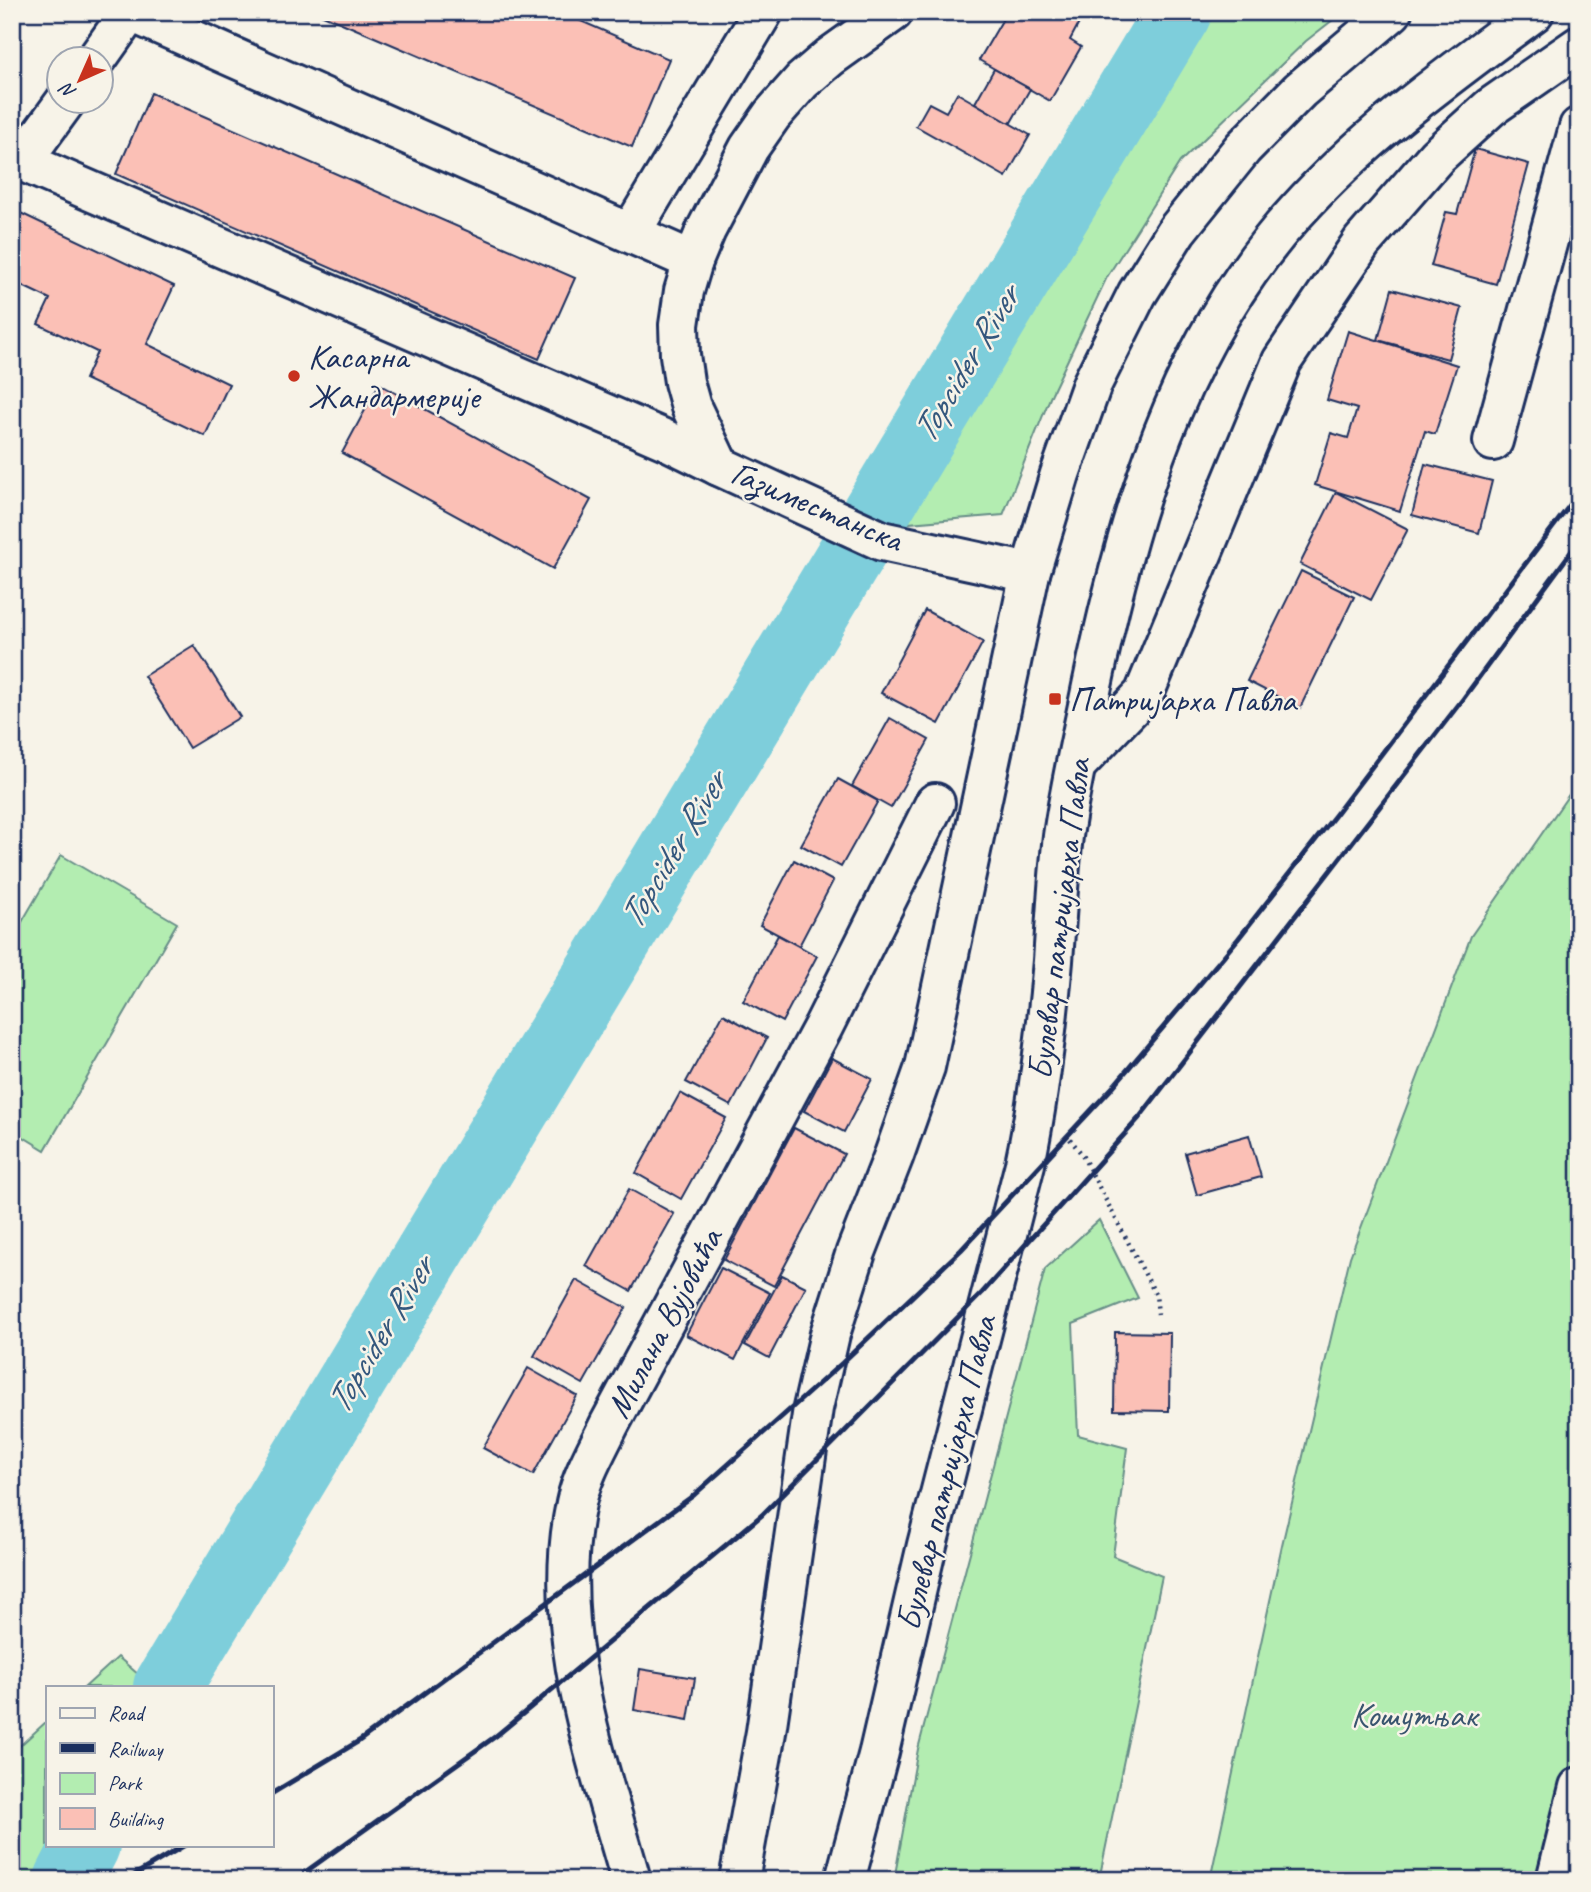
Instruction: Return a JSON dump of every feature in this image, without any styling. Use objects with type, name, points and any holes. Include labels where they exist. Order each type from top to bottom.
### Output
[{"type":"main road","points":[[106,46],[131,12],[693,261]]},
{"type":"main road","points":[[631,232],[763,12]]},
{"type":"main road","name":"Газиместанска","points":[[893,12],[830,57],[802,81],[772,115],[749,148],[693,261],[684,290],[679,326],[680,355],[691,407],[719,466],[882,541],[1030,573]]},
{"type":"main road","points":[[738,1880],[766,1732],[813,1408],[830,1334],[856,1252],[925,1067],[1030,573],[1056,485],[1092,384],[1137,294],[1177,230],[1243,148],[1300,90],[1392,12]]},
{"type":"main road","name":"Булевар патријарха Павла","points":[[845,1880],[879,1752],[927,1545],[1025,1164],[1037,1105],[1064,834],[1109,606],[1136,504],[1167,420],[1205,341],[1243,279],[1295,213],[1356,150],[1426,92],[1534,12]]},
{"type":"main road","points":[[1076,765],[1144,694],[1282,361],[1362,242],[1437,156],[1482,115],[1576,56]]},
{"type":"main road","points":[[53,116],[17,159],[666,440],[719,466]]},
{"type":"main road","points":[[1493,440],[1579,127]]},
{"type":"main road","name":"Милана Вујовића","points":[[631,1880],[595,1753],[571,1638],[567,1599],[576,1503],[587,1468],[823,1027],[935,803]]},
{"type":"main road","points":[[1556,1880],[1579,1787]]},
{"type":"path","points":[[1068,1136],[1081,1153],[1156,1295],[1158,1314]]},
{"type":"green space","points":[[1198,12],[1343,12],[1306,41],[1180,162],[1107,277],[1052,393],[1003,515],[885,525]]},
{"type":"green space","name":"Кошутњак","points":[[1579,780],[1579,1880],[1210,1880],[1282,1545],[1350,1257],[1471,936]]},
{"type":"green space","points":[[61,855],[177,923],[45,1150],[12,1130],[12,939]]},
{"type":"green space","points":[[1099,1220],[1138,1298],[1073,1324],[1078,1435],[1127,1448],[1113,1556],[1162,1576],[1099,1880],[894,1880],[918,1749],[1045,1269]]},
{"type":"green space","points":[[118,1657],[152,1686],[86,1686]]},
{"type":"green space","points":[[46,1722],[46,1846],[85,1846],[68,1880],[12,1880],[12,1753]]},
{"type":"building","points":[[316,12],[560,12],[669,59],[632,147]]},
{"type":"building","points":[[1007,12],[1085,12],[1070,40],[1081,47],[1050,101],[979,60]]},
{"type":"building","points":[[994,69],[1030,89],[1010,124],[975,103]]},
{"type":"building","points":[[151,93],[575,278],[539,359],[116,174]]},
{"type":"building","points":[[957,93],[1030,135],[1006,177],[916,126],[929,103],[946,112]]},
{"type":"building","points":[[1475,149],[1529,164],[1496,284],[1431,266],[1446,212],[1457,214]]},
{"type":"building","points":[[12,209],[174,286],[147,344],[229,384],[205,436],[85,379],[97,352],[38,324],[50,299],[12,281]]},
{"type":"building","points":[[1392,289],[1462,308],[1448,359],[1378,340]]},
{"type":"building","points":[[1348,331],[1457,365],[1435,434],[1425,431],[1400,511],[1315,485],[1331,433],[1348,438],[1357,409],[1327,400]]},
{"type":"building","points":[[379,384],[591,500],[553,569],[342,453]]},
{"type":"building","points":[[1425,464],[1492,481],[1479,533],[1412,515]]},
{"type":"building","points":[[1336,492],[1408,529],[1371,600],[1300,564]]},
{"type":"building","points":[[1301,571],[1354,597],[1300,708],[1247,681]]},
{"type":"building","points":[[925,610],[983,642],[939,724],[881,693]]},
{"type":"building","points":[[194,645],[240,717],[189,748],[144,676]]},
{"type":"building","points":[[890,718],[929,740],[891,808],[852,786]]},
{"type":"building","points":[[838,779],[878,801],[841,867],[801,845]]},
{"type":"building","points":[[794,860],[833,881],[799,946],[760,925]]},
{"type":"building","points":[[778,935],[817,956],[782,1022],[743,1001]]},
{"type":"building","points":[[723,1014],[767,1038],[731,1106],[686,1082]]},
{"type":"building","points":[[832,1058],[872,1079],[844,1132],[804,1111]]},
{"type":"building","points":[[680,1093],[726,1118],[681,1199],[636,1173]]},
{"type":"building","points":[[794,1128],[844,1154],[774,1286],[724,1260]]},
{"type":"building","points":[[1249,1135],[1261,1177],[1197,1195],[1185,1153]]},
{"type":"building","points":[[629,1189],[674,1214],[631,1291],[586,1266]]},
{"type":"building","points":[[721,1268],[770,1293],[735,1360],[686,1335]]},
{"type":"building","points":[[782,1275],[806,1287],[769,1358],[745,1345]]},
{"type":"building","points":[[576,1280],[626,1308],[583,1384],[534,1356]]},
{"type":"building","points":[[1115,1332],[1170,1333],[1169,1411],[1114,1410]]},
{"type":"building","points":[[528,1368],[577,1396],[533,1475],[483,1448]]},
{"type":"building","points":[[640,1669],[695,1678],[688,1720],[634,1710]]},
{"type":"waterway","name":"Topcider River","points":[[168,1686],[1178,12]]},
{"type":"waterway","name":"Topcider River","points":[[68,1880],[85,1846]]},
{"type":"railway","points":[[273,1793],[359,1741],[694,1495],[842,1363],[961,1250],[1111,1089],[1238,939],[1579,493]]},
{"type":"railway","points":[[294,1880],[496,1736],[762,1515],[982,1293],[1139,1118],[1463,699],[1579,541]]},
{"type":"railway","points":[[126,1880],[183,1846]]},
{"type":"place","name":"Касарна Жандармерије","points":[[294,376]]},
{"type":"place","name":"Патријарха Павла","points":[[1055,699]]}]
